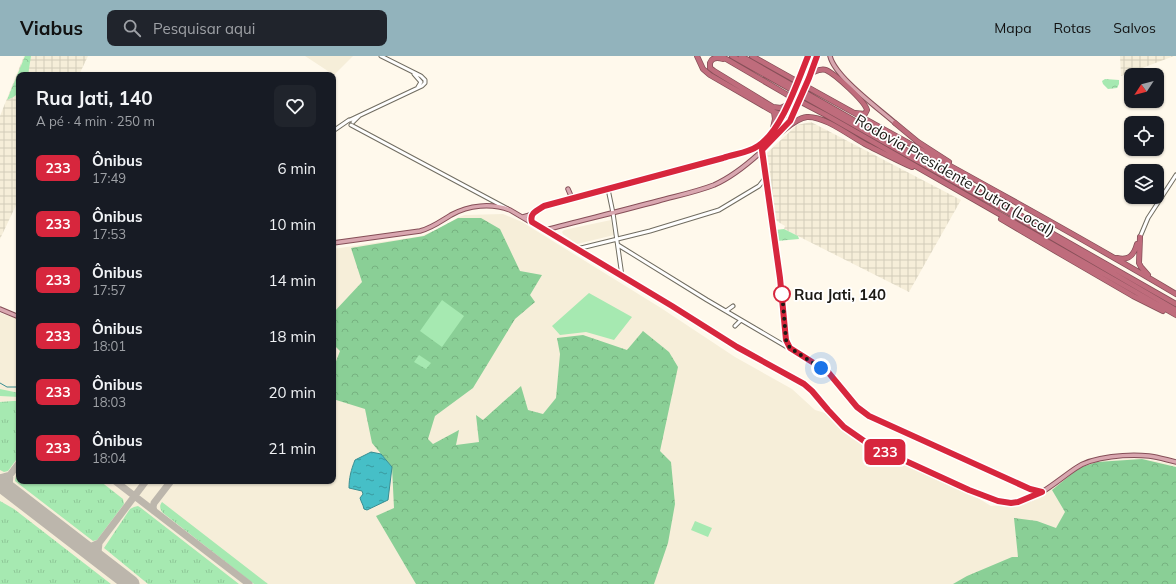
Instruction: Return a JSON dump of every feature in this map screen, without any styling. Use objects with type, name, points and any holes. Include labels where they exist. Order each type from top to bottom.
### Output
[{"type":"highway","points":[[697,56],[705,72],[774,112],[787,116],[796,110]]},
{"type":"highway","name":"Rodovia Presidente Dutra (Local)","points":[[721,56],[731,59],[1176,317]]},
{"type":"highway","points":[[741,56],[1176,304]]},
{"type":"highway","points":[[752,56],[1112,256],[1176,294]]},
{"type":"highway","points":[[788,103],[781,108],[773,107],[714,71],[710,66],[710,61],[714,58],[731,59],[1039,230],[1176,310]]},
{"type":"highway","points":[[810,76],[821,69],[826,70],[864,103],[867,110],[863,114],[849,111]]},
{"type":"highway","points":[[772,133],[775,120],[774,112]]},
{"type":"highway","points":[[780,132],[799,120],[808,117],[813,118],[834,126],[865,144],[924,173],[926,172]]},
{"type":"highway","points":[[894,123],[918,142],[976,180]]},
{"type":"highway","points":[[1112,256],[1124,259],[1131,257],[1140,237]]},
{"type":"highway","points":[[1140,237],[1139,263],[1144,271],[1154,281]]},
{"type":"highway","points":[[1170,290],[1176,298]]},
{"type":"main road","points":[[523,217],[532,214],[544,206],[751,150],[762,143],[772,133],[783,116],[808,56]]},
{"type":"main road","points":[[545,230],[713,185],[740,169],[762,150],[790,121],[810,76],[816,56]]},
{"type":"main road","points":[[830,56],[834,66],[847,81],[894,123]]},
{"type":"main road","points":[[568,189],[571,196],[574,198]]},
{"type":"main road","points":[[336,243],[420,231],[431,227],[461,210],[488,206],[497,206],[511,210],[578,249],[737,347],[804,384],[812,391],[836,420],[850,432],[867,443],[969,490],[998,501],[1016,503],[1030,498],[1058,482],[1078,467],[1096,459],[1144,456],[1176,462]]},
{"type":"main road","points":[[532,214],[532,222]]},
{"type":"main road","points":[[0,309],[16,315]]},
{"type":"street","points":[[336,129],[349,120],[424,85],[421,76],[381,56]]},
{"type":"street","points":[[340,126],[352,124],[362,114]]},
{"type":"street","points":[[349,120],[348,123],[364,132],[511,210]]},
{"type":"street","points":[[762,150],[780,278],[786,340],[790,348]]},
{"type":"street","points":[[1140,237],[1148,218],[1176,175]]},
{"type":"street","points":[[759,186],[766,177]]},
{"type":"street","points":[[578,249],[719,210],[759,186],[766,184],[768,188]]},
{"type":"street","points":[[608,189],[622,276]]},
{"type":"street","points":[[484,196],[487,200],[488,206]]},
{"type":"street","points":[[618,245],[828,372],[857,407],[869,416],[1030,489],[1042,492]]},
{"type":"street","points":[[619,253],[626,250]]},
{"type":"street","points":[[676,280],[679,277]]},
{"type":"street","points":[[726,311],[733,306]]},
{"type":"street","points":[[735,326],[741,320]]},
{"type":"street","points":[[783,344],[786,340]]},
{"type":"street","points":[[1030,489],[1030,498]]},
{"type":"shaded area","points":[[24,56],[88,56],[80,72],[18,72]]},
{"type":"shaded area","points":[[305,56],[353,56],[336,73],[329,72]]},
{"type":"shaded area","points":[[1120,56],[1174,56],[1142,68],[1124,68],[1124,75],[1121,76]]},
{"type":"shaded area","points":[[16,76],[16,205],[0,239],[0,116]]},
{"type":"shaded area","points":[[811,122],[961,200],[909,292],[784,229],[785,226],[775,220],[767,153],[797,125]]},
{"type":"shaded area","points":[[503,214],[522,222],[661,308],[735,357],[792,389],[815,410],[825,413],[836,425],[852,438],[881,453],[968,492],[991,506],[1016,504],[1039,495],[1060,483],[1075,469],[1095,461],[1141,458],[1176,465],[1176,584],[0,584],[0,313],[16,318],[16,484],[336,484],[336,249],[421,236],[465,215]]},
{"type":"shaded area","points":[[611,220],[614,235],[577,244],[562,232],[564,230]]},
{"type":"green space","points":[[25,56],[31,56],[28,72],[18,72]]},
{"type":"green space","points":[[16,78],[16,94],[7,100]]},
{"type":"green space","points":[[1105,79],[1119,80],[1117,88],[1108,89],[1102,81]]},
{"type":"green space","points":[[458,218],[481,218],[500,229],[520,271],[542,275],[530,295],[535,302],[515,319],[473,388],[435,416],[428,439],[433,444],[459,430],[456,445],[479,442],[476,415],[483,420],[521,386],[528,410],[543,414],[556,398],[560,354],[557,338],[583,335],[627,350],[643,331],[669,352],[678,367],[660,451],[671,462],[675,504],[668,543],[654,584],[416,584],[376,516],[394,508],[392,467],[372,443],[365,409],[336,400],[336,361],[340,351],[336,347],[336,310],[362,282],[351,248],[424,236]]},
{"type":"green space","points":[[784,229],[798,236],[799,239],[777,241],[775,230]]},
{"type":"green space","points":[[589,293],[632,317],[614,340],[586,332],[560,335],[552,326]]},
{"type":"green space","points":[[442,300],[464,316],[442,347],[420,331]]},
{"type":"green space","points":[[419,355],[431,363],[426,369],[414,362]]},
{"type":"green space","points":[[0,389],[16,392],[16,397],[0,396]]},
{"type":"green space","points":[[16,401],[16,460],[8,471],[4,472],[0,470],[0,402]]},
{"type":"green space","points":[[1142,459],[1176,467],[1176,584],[953,584],[967,576],[1012,557],[1018,557],[1014,518],[1037,521],[1056,528],[1065,512],[1052,490],[1079,468],[1097,462]]},
{"type":"green space","points":[[19,484],[104,484],[123,499],[124,504],[97,540],[93,541]]},
{"type":"green space","points":[[0,501],[14,509],[111,584],[0,584]]},
{"type":"green space","points":[[162,502],[268,584],[254,584],[163,513],[160,508]]},
{"type":"green space","points":[[138,506],[239,584],[148,584],[104,548],[130,509]]},
{"type":"green space","points":[[695,521],[712,528],[708,537],[691,530]]},
{"type":"water","points":[[371,452],[381,454],[392,467],[388,500],[367,510],[364,509],[360,498],[363,494],[362,491],[349,488],[349,484],[350,474],[355,460]]},
{"type":"waterway","points":[[0,383],[7,387],[16,387]]},
{"type":"taxiway","points":[[0,478],[10,475],[16,467]]},
{"type":"taxiway","points":[[10,475],[9,486],[14,494]]},
{"type":"taxiway","points":[[119,484],[249,584]]},
{"type":"taxiway","points":[[102,561],[98,552],[99,543],[144,484]]},
{"type":"taxiway","points":[[154,511],[154,503],[169,484]]},
{"type":"taxiway","points":[[0,488],[30,506]]},
{"type":"taxiway","points":[[82,546],[90,547],[99,543]]},
{"type":"runway","points":[[0,483],[131,584]]},
{"type":"bus line","name":"233","points":[[808,56],[780,122],[757,147],[723,158],[544,206],[531,215],[532,222],[737,347],[804,384],[812,391],[836,420],[850,432],[867,443],[992,499],[1011,503],[1030,498],[1042,492],[1030,489],[869,416],[853,403],[828,372],[790,348],[786,340],[780,278],[762,150],[790,121],[817,56]]},
{"type":"place","name":"Rua Jati, 140","points":[[782,294]]},
{"type":"route","points":[[782,294],[782,292],[786,340],[790,348],[821,368]]}]
